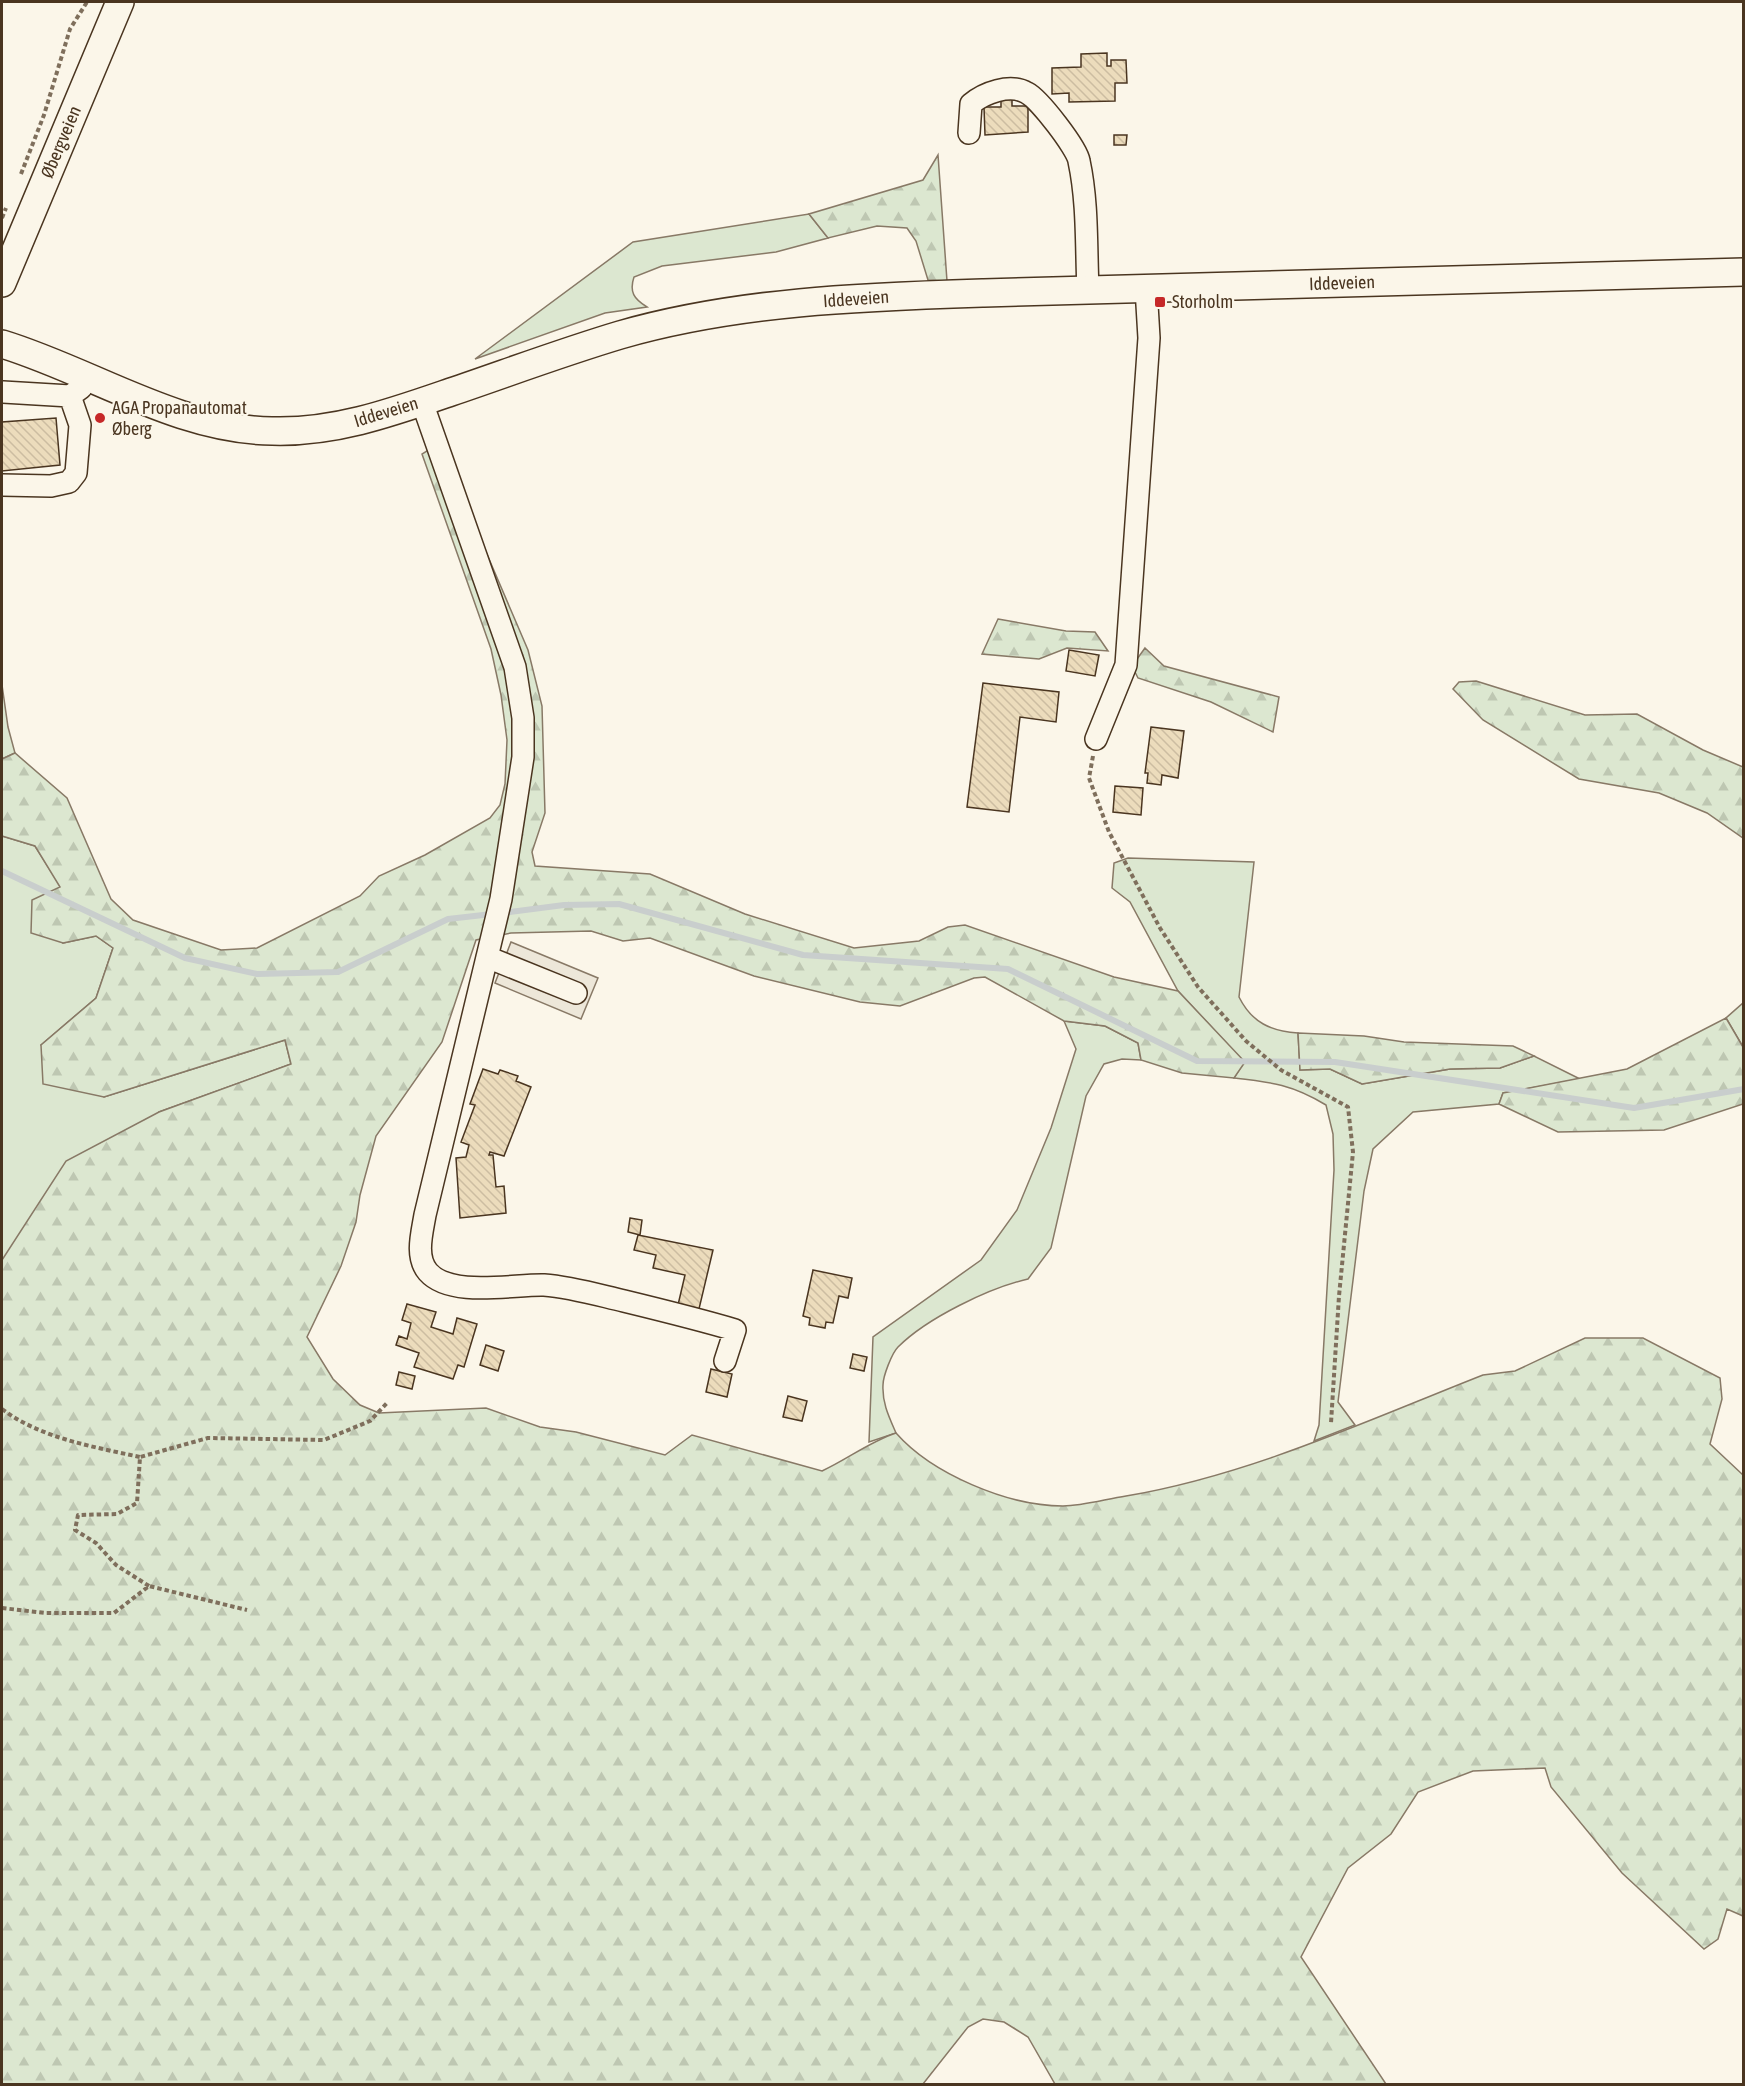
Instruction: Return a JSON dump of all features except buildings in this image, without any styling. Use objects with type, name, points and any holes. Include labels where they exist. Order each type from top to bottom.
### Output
[{"type":"main road","name":"Øbergveien","points":[[2,283],[120,2]]},
{"type":"main road","name":"Iddeveien","points":[[2,344],[198,419],[231,427],[272,431],[337,427],[422,402],[622,334],[699,317],[775,306],[875,297],[1743,272]]},
{"type":"street","points":[[969,133],[971,104],[980,96],[1006,89],[1026,92],[1070,140],[1079,158],[1085,201],[1088,290]]},
{"type":"street","points":[[1096,739],[1126,665],[1149,338],[1146,288]]},
{"type":"street","points":[[3,392],[70,396],[94,378]]},
{"type":"street","points":[[2,485],[51,486],[69,482],[76,473],[80,425],[70,396]]},
{"type":"street","points":[[422,402],[515,667],[523,718],[523,757],[501,899],[425,1215],[420,1245],[423,1262],[429,1273],[451,1285],[486,1288],[545,1286],[579,1290],[735,1330],[725,1361]]},
{"type":"street","points":[[487,957],[576,993]]},
{"type":"path","points":[[19,179],[44,115],[70,29],[87,2]]},
{"type":"path","points":[[2,218],[10,200]]},
{"type":"path","points":[[1096,739],[1089,778],[1108,832],[1160,928],[1198,987],[1246,1041],[1281,1071],[1348,1107],[1353,1152],[1339,1296],[1331,1423]]},
{"type":"path","points":[[2,1409],[16,1420],[81,1444],[140,1457],[208,1438],[324,1440],[370,1421],[388,1402]]},
{"type":"path","points":[[140,1457],[137,1503],[117,1514],[78,1515],[75,1530],[96,1543],[116,1564],[149,1586],[247,1610]]},
{"type":"path","points":[[2,1608],[45,1613],[114,1613],[149,1586]]},
{"type":"green space","points":[[938,155],[947,281],[928,280],[916,241],[907,228],[877,226],[828,238],[809,214],[923,180]]},
{"type":"green space","points":[[809,214],[828,238],[776,252],[662,266],[634,277],[632,291],[647,307],[605,313],[475,359],[633,242]]},
{"type":"green space","points":[[446,439],[483,545],[528,650],[542,706],[545,813],[532,852],[535,866],[650,874],[745,914],[854,948],[919,941],[948,927],[965,925],[1114,977],[1178,991],[1245,1062],[1234,1078],[1182,1073],[1141,1060],[1138,1043],[1105,1026],[1064,1021],[985,977],[974,978],[900,1006],[860,1002],[754,976],[650,938],[623,941],[591,931],[511,933],[476,940],[442,1042],[376,1136],[360,1195],[356,1222],[341,1266],[307,1337],[333,1379],[360,1405],[379,1413],[486,1408],[540,1427],[576,1432],[665,1455],[692,1435],[822,1471],[896,1433],[930,1462],[972,1485],[995,1494],[1042,1505],[1071,1506],[1172,1487],[1263,1461],[1483,1375],[1515,1371],[1585,1338],[1643,1338],[1720,1378],[1722,1399],[1710,1444],[1743,1475],[1743,1916],[1727,1909],[1718,1939],[1704,1949],[1622,1873],[1551,1787],[1545,1768],[1473,1771],[1418,1792],[1391,1834],[1348,1868],[1301,1957],[1386,2084],[1055,2084],[1028,2037],[1004,2022],[983,2019],[968,2027],[923,2084],[2,2084],[2,1260],[66,1161],[159,1112],[291,1064],[285,1040],[104,1097],[43,1084],[41,1045],[96,998],[113,948],[96,936],[63,943],[31,933],[32,900],[60,887],[35,846],[2,836],[2,759],[15,753],[67,798],[111,899],[133,920],[221,950],[257,948],[360,896],[379,876],[425,855],[490,818],[500,805],[505,784],[507,740],[501,695],[491,649],[422,454]]},
{"type":"green space","points":[[998,619],[1066,631],[1095,632],[1108,651],[1067,648],[1039,659],[982,654]]},
{"type":"green space","points":[[1145,648],[1164,666],[1279,697],[1273,732],[1211,702],[1138,678],[1132,666]]},
{"type":"green space","points":[[1476,681],[1585,715],[1637,714],[1703,750],[1743,767],[1743,838],[1707,813],[1659,793],[1579,779],[1483,720],[1453,689],[1459,682]]},
{"type":"green space","points":[[2,685],[8,727],[15,753],[2,759]]},
{"type":"green space","points":[[2,836],[35,846],[61,887],[63,943],[96,936],[113,948],[96,998],[41,1045],[104,1097],[285,1040],[291,1064],[159,1112],[2,1260]]},
{"type":"green space","points":[[1128,858],[1254,862],[1239,997],[1250,1013],[1263,1024],[1271,1028],[1298,1033],[1300,1070],[1330,1069],[1362,1084],[1450,1069],[1500,1068],[1534,1056],[1580,1079],[1503,1093],[1499,1104],[1413,1112],[1373,1149],[1364,1191],[1338,1402],[1355,1425],[1314,1441],[1319,1425],[1334,1170],[1333,1134],[1326,1105],[1303,1093],[1282,1086],[1234,1078],[1244,1062],[1178,991],[1130,902],[1112,888],[1114,863]]},
{"type":"green space","points":[[1743,1003],[1743,1047],[1726,1018]]},
{"type":"green space","points":[[1726,1018],[1743,1047],[1743,1104],[1664,1130],[1558,1132],[1499,1104],[1503,1093],[1627,1069]]},
{"type":"green space","points":[[1064,1021],[1105,1026],[1138,1043],[1141,1060],[1122,1059],[1104,1064],[1086,1096],[1051,1248],[1028,1279],[995,1289],[959,1306],[925,1325],[898,1347],[888,1365],[883,1385],[885,1404],[896,1433],[869,1442],[873,1337],[981,1260],[1017,1210],[1051,1128],[1076,1049]]},
{"type":"green space","points":[[1298,1033],[1364,1036],[1404,1042],[1513,1046],[1534,1056],[1500,1068],[1450,1069],[1362,1084],[1330,1069],[1300,1070]]},
{"type":"shaded area","points":[[511,942],[598,978],[581,1019],[495,983]]},
{"type":"waterway","points":[[2,871],[185,958],[257,974],[338,972],[448,919],[492,914]]},
{"type":"waterway","points":[[502,913],[564,905],[619,904],[803,955],[1008,969],[1197,1061],[1335,1062],[1634,1108],[1744,1089]]},
{"type":"place","name":"Storholm","points":[[1160,302]]},
{"type":"place","name":"AGA Propanautomat Øberg","points":[[100,418]]}]
